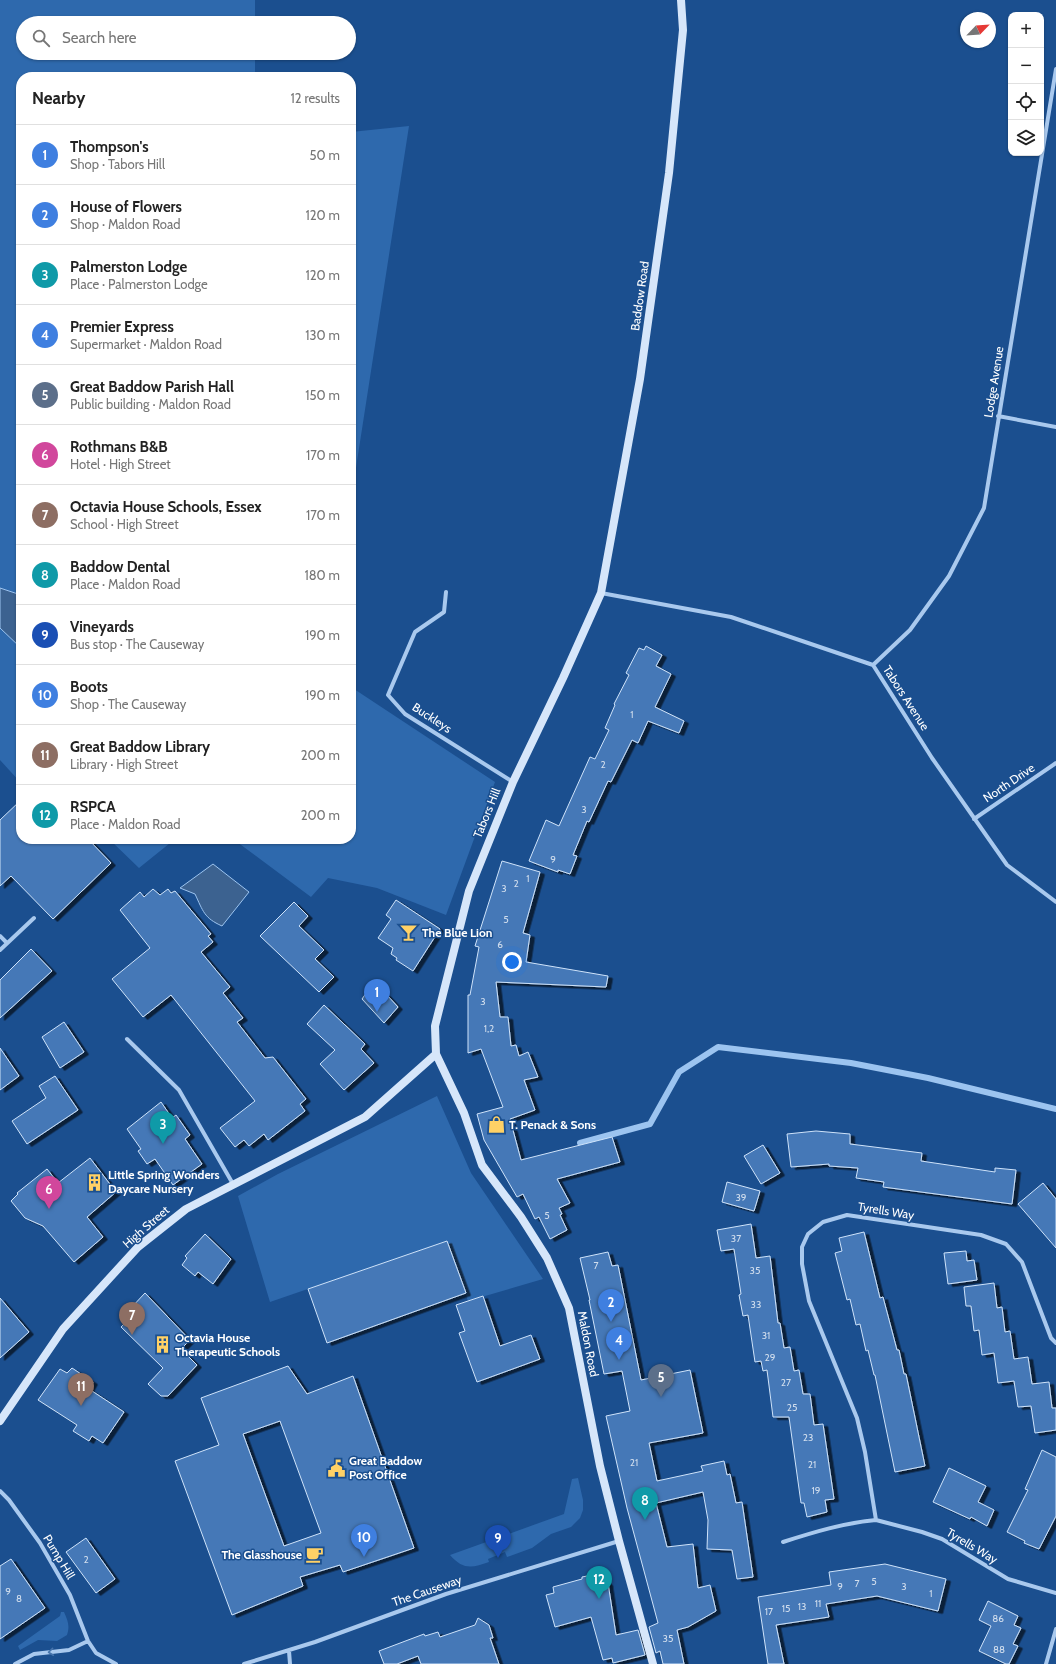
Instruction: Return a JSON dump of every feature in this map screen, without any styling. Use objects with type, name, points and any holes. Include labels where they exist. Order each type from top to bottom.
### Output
[{"type":"street","name":"Baddow Road","points":[[601,593],[640,379],[669,173],[682,30],[681,0]]},
{"type":"street","name":"Lodge Avenue","points":[[873,665],[910,630],[949,576],[984,508],[1056,69]]},
{"type":"street","points":[[998,416],[1056,427]]},
{"type":"street","name":"Buckleys","points":[[446,592],[444,612],[415,632],[388,695],[406,714],[513,782]]},
{"type":"street","name":"Tabors Avenue","points":[[601,593],[731,617],[873,665],[932,758],[1007,865],[1056,902]]},
{"type":"street","name":"Tabors Hill","points":[[436,1054],[435,1026],[469,891],[513,782],[564,678],[601,593]]},
{"type":"street","name":"North Drive","points":[[974,819],[1056,763]]},
{"type":"street","points":[[0,950],[34,918]]},
{"type":"street","points":[[0,936],[7,943]]},
{"type":"street","points":[[127,1039],[179,1090],[233,1184]]},
{"type":"street","name":"High Street","points":[[0,1421],[63,1329],[138,1247],[186,1209],[365,1117],[436,1054]]},
{"type":"street","name":"Maldon Road","points":[[436,1054],[464,1113],[482,1165],[521,1217],[547,1258],[569,1308],[600,1466],[653,1664]]},
{"type":"street","name":"Tyrells Way","points":[[876,1520],[865,1452],[857,1418],[810,1301],[802,1264],[802,1247],[808,1234],[823,1222],[847,1215],[981,1235],[1006,1244],[1022,1262],[1051,1338],[1056,1343]]},
{"type":"street","name":"Pump Hill","points":[[0,1491],[9,1500],[40,1543],[70,1595],[88,1641]]},
{"type":"street","name":"Tyrells Way","points":[[783,1542],[809,1533],[854,1522],[876,1520],[942,1539],[1008,1579],[1056,1594]]},
{"type":"street","name":"The Causeway","points":[[244,1664],[289,1651],[446,1594],[619,1540]]},
{"type":"street","points":[[1046,1664],[1056,1629]]},
{"type":"street","points":[[15,1664],[34,1654],[70,1650],[88,1641],[96,1653],[116,1664]]},
{"type":"street","points":[[289,1651],[290,1664]]},
{"type":"shaded area","points":[[0,0],[255,0],[255,16],[16,16],[16,60],[255,60],[255,72],[16,72],[16,778],[0,760]]},
{"type":"shaded area","points":[[409,126],[356,468],[356,131]]},
{"type":"shaded area","points":[[0,588],[16,593],[16,643],[0,628]]},
{"type":"shaded area","points":[[356,690],[495,782],[446,915],[377,888],[328,878],[311,897],[240,844],[356,844]]},
{"type":"shaded area","points":[[114,844],[169,844],[139,868]]},
{"type":"shaded area","points":[[213,864],[249,892],[222,926],[208,917],[202,909],[195,894],[180,888]]},
{"type":"shaded area","points":[[437,1096],[471,1173],[543,1279],[468,1301],[447,1241],[270,1302],[238,1196],[278,1174]]},
{"type":"shaded area","points":[[578,1478],[583,1500],[583,1510],[580,1518],[571,1527],[551,1534],[532,1548],[507,1557],[505,1552],[488,1559],[489,1562],[478,1566],[464,1565],[459,1563],[450,1555],[564,1514],[572,1479]]},
{"type":"shaded area","points":[[61,1612],[64,1612],[67,1621],[67,1635],[57,1641],[38,1640],[20,1650],[18,1646],[60,1616]]},
{"type":"building","points":[[646,646],[662,655],[656,666],[671,674],[655,707],[684,721],[679,733],[648,721],[638,743],[632,740],[611,782],[608,781],[589,822],[587,821],[573,855],[577,856],[570,874],[558,870],[558,872],[529,861],[546,820],[559,826],[590,757],[595,759],[609,730],[605,728],[615,705],[614,704],[629,675],[626,673],[639,648],[644,650]]},
{"type":"building","points":[[16,805],[16,844],[93,844],[111,863],[53,919],[11,876],[0,886],[0,820]]},
{"type":"building","points":[[502,861],[540,872],[523,933],[530,935],[526,962],[608,976],[606,987],[496,982],[500,1017],[508,1017],[511,1046],[516,1045],[519,1056],[528,1052],[538,1077],[524,1080],[535,1110],[510,1119],[521,1160],[612,1137],[620,1162],[557,1179],[570,1203],[559,1208],[562,1214],[560,1215],[567,1230],[550,1239],[539,1217],[535,1219],[523,1194],[517,1197],[484,1140],[477,1114],[503,1107],[481,1049],[468,1053],[468,995],[470,995],[479,947],[475,946]]},
{"type":"building","points":[[153,889],[160,895],[168,889],[171,893],[175,891],[211,934],[208,936],[213,942],[201,952],[230,987],[223,993],[243,1018],[237,1022],[265,1058],[273,1057],[306,1099],[300,1104],[305,1111],[268,1140],[264,1134],[249,1146],[244,1140],[235,1147],[220,1128],[255,1101],[171,995],[143,1017],[112,979],[150,948],[120,910],[140,892],[144,897]]},
{"type":"building","name":"The Blue Lion","points":[[396,900],[440,929],[413,971],[396,960],[397,958],[391,954],[393,948],[378,938],[391,919],[386,915]]},
{"type":"building","points":[[294,902],[308,916],[299,926],[324,950],[315,959],[334,977],[319,992],[260,936]]},
{"type":"building","points":[[31,949],[52,971],[0,1018],[0,980]]},
{"type":"building","points":[[371,986],[387,995],[398,1007],[384,1023],[362,999]]},
{"type":"building","points":[[324,1005],[365,1044],[361,1049],[374,1063],[344,1090],[320,1064],[335,1050],[307,1024]]},
{"type":"building","points":[[64,1022],[84,1052],[60,1068],[42,1037]]},
{"type":"building","points":[[0,1048],[19,1076],[0,1090]]},
{"type":"building","points":[[55,1076],[78,1110],[27,1144],[12,1121],[46,1098],[39,1086]]},
{"type":"building","points":[[161,1102],[172,1118],[176,1115],[190,1135],[185,1139],[202,1164],[173,1185],[155,1159],[147,1164],[138,1151],[141,1149],[127,1129]]},
{"type":"building","points":[[816,1131],[850,1134],[850,1144],[922,1153],[921,1161],[995,1172],[995,1168],[1016,1170],[1012,1204],[883,1187],[884,1182],[856,1178],[858,1168],[829,1166],[829,1164],[791,1167],[787,1134]]},
{"type":"building","points":[[763,1145],[780,1173],[761,1184],[744,1156]]},
{"type":"building","points":[[90,1158],[116,1192],[87,1217],[103,1237],[74,1262],[43,1226],[25,1218],[11,1201],[18,1194],[17,1193],[47,1169],[58,1183]]},
{"type":"building","points":[[727,1182],[760,1191],[754,1211],[722,1202]]},
{"type":"building","points":[[1043,1183],[1056,1199],[1056,1248],[1018,1204]]},
{"type":"building","points":[[751,1224],[756,1258],[770,1256],[778,1323],[780,1323],[784,1348],[790,1347],[794,1371],[799,1370],[803,1394],[810,1394],[814,1425],[823,1424],[834,1499],[825,1500],[827,1512],[807,1517],[804,1503],[801,1503],[789,1417],[773,1417],[767,1370],[763,1371],[761,1361],[755,1362],[748,1315],[743,1316],[734,1249],[721,1251],[717,1230]]},
{"type":"building","points":[[864,1232],[880,1298],[883,1297],[897,1350],[899,1350],[904,1374],[906,1374],[925,1466],[895,1472],[875,1375],[868,1350],[866,1351],[860,1324],[856,1325],[850,1299],[847,1300],[835,1253],[842,1251],[839,1238]]},
{"type":"building","points":[[205,1234],[231,1259],[213,1284],[198,1272],[195,1276],[182,1265],[187,1258],[185,1256]]},
{"type":"building","points":[[447,1241],[466,1293],[327,1343],[308,1289]]},
{"type":"building","points":[[966,1251],[967,1261],[974,1260],[977,1280],[948,1284],[944,1253]]},
{"type":"building","points":[[608,1252],[612,1266],[618,1265],[641,1380],[690,1370],[703,1433],[649,1443],[657,1481],[703,1471],[701,1466],[724,1461],[727,1475],[730,1474],[736,1503],[742,1502],[753,1577],[737,1579],[732,1550],[707,1549],[708,1520],[703,1492],[656,1503],[667,1547],[693,1544],[698,1588],[710,1585],[716,1611],[688,1627],[677,1630],[684,1664],[663,1664],[660,1651],[656,1653],[649,1627],[658,1623],[627,1508],[606,1416],[630,1411],[622,1371],[604,1374],[590,1300],[580,1258]]},
{"type":"building","points":[[994,1283],[997,1308],[1002,1307],[1005,1332],[1010,1331],[1014,1359],[1028,1357],[1032,1384],[1049,1382],[1052,1408],[1056,1408],[1056,1430],[1035,1433],[1031,1406],[1018,1407],[1014,1381],[998,1383],[994,1353],[982,1355],[979,1330],[974,1331],[971,1306],[966,1306],[964,1287]]},
{"type":"building","name":"Octavia House Therapeutic Schools","points":[[145,1293],[190,1340],[181,1349],[197,1365],[168,1396],[161,1396],[148,1384],[163,1368],[121,1327],[135,1313],[130,1309]]},
{"type":"building","points":[[483,1296],[500,1346],[531,1335],[540,1359],[477,1382],[459,1333],[465,1331],[456,1305]]},
{"type":"building","points":[[0,1298],[29,1332],[0,1358]]},
{"type":"building","points":[[288,1366],[307,1394],[353,1376],[414,1548],[343,1572],[340,1565],[300,1577],[303,1586],[232,1615],[175,1461],[219,1445],[201,1398]],"holes":[[[280,1421],[321,1533],[284,1546],[243,1434]]]},
{"type":"building","points":[[72,1368],[93,1382],[89,1389],[124,1412],[103,1443],[92,1436],[89,1441],[73,1431],[77,1425],[38,1400],[60,1369],[67,1373]]},
{"type":"building","points":[[1042,1450],[1056,1457],[1056,1516],[1039,1549],[1024,1543],[1025,1541],[1007,1532],[1028,1490],[1025,1489]]},
{"type":"building","points":[[949,1468],[986,1486],[978,1502],[994,1510],[987,1526],[971,1517],[970,1519],[933,1502]]},
{"type":"building","points":[[86,1538],[115,1579],[96,1593],[66,1552]]},
{"type":"building","points":[[11,1559],[45,1608],[0,1639],[0,1566]]},
{"type":"building","points":[[885,1564],[946,1579],[938,1611],[877,1596],[826,1604],[829,1617],[776,1625],[784,1664],[768,1664],[758,1597],[831,1585],[829,1572]]},
{"type":"building","points":[[597,1574],[608,1583],[616,1635],[638,1630],[645,1655],[613,1663],[612,1658],[603,1660],[591,1617],[555,1627],[546,1595],[554,1593],[553,1587],[582,1579],[582,1577]]},
{"type":"building","points":[[988,1601],[1018,1616],[1014,1625],[1021,1628],[1013,1644],[1018,1646],[1009,1664],[979,1651],[991,1626],[979,1620]]},
{"type":"building","points":[[478,1618],[489,1625],[493,1638],[490,1638],[499,1664],[421,1664],[418,1656],[397,1664],[384,1664],[379,1651],[424,1634],[425,1636],[438,1632],[440,1637],[475,1625]]},
{"type":"waterway","points":[[580,1143],[650,1124],[679,1072],[718,1047],[851,1063],[928,1078],[1056,1109]]},
{"type":"place","name":"The Blue Lion","points":[[409,933]]},
{"type":"place","name":"Thompson's","points":[[377,1012]]},
{"type":"place","name":"T. Penack & Sons","points":[[496,1125]]},
{"type":"place","name":"Palmerston Lodge","points":[[163,1144]]},
{"type":"place","name":"Little Spring Wonders Daycare Nursery","points":[[95,1182]]},
{"type":"place","name":"Rothmans B&B","points":[[49,1209]]},
{"type":"place","name":"House of Flowers","points":[[611,1322]]},
{"type":"place","name":"Octavia House Schools, Essex","points":[[132,1335]]},
{"type":"place","name":"Octavia House Therapeutic Schools","points":[[162,1345]]},
{"type":"place","name":"Premier Express","points":[[619,1360]]},
{"type":"place","name":"Great Baddow Parish Hall","points":[[661,1397]]},
{"type":"place","name":"Great Baddow Library","points":[[81,1406]]},
{"type":"place","name":"Great Baddow Post Office","points":[[336,1468]]},
{"type":"place","name":"Baddow Dental","points":[[645,1520]]},
{"type":"place","name":"The Glasshouse","points":[[315,1555]]},
{"type":"place","name":"Boots","points":[[364,1557]]},
{"type":"place","name":"Vineyards","points":[[498,1558]]},
{"type":"place","name":"RSPCA","points":[[599,1599]]}]
